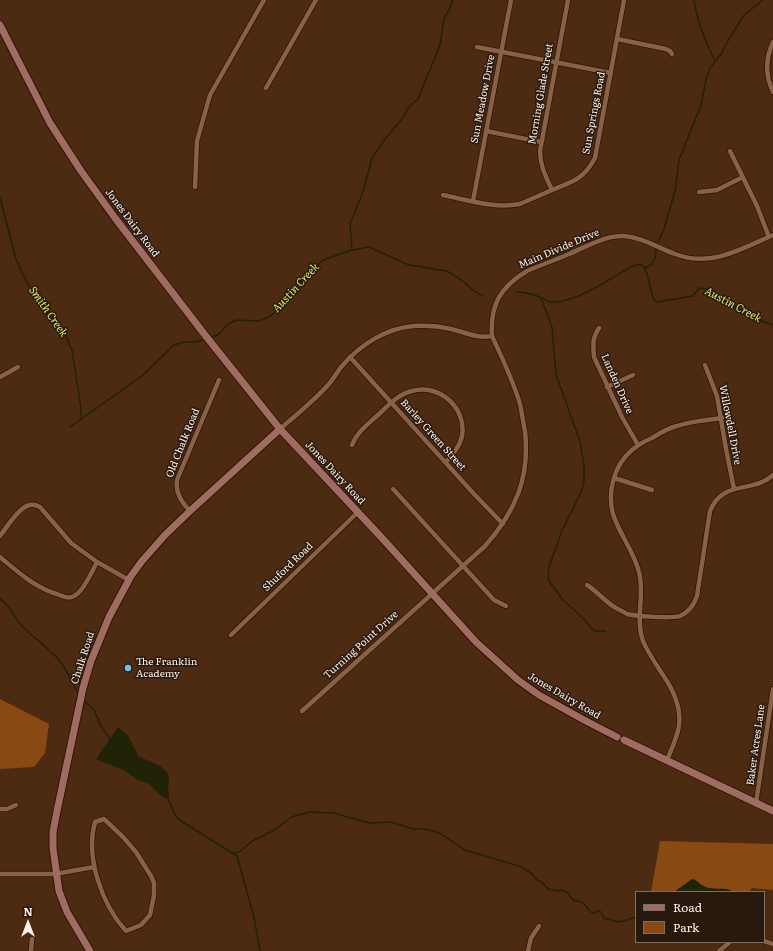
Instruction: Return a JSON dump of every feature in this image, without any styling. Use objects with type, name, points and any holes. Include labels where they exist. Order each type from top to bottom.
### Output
[{"type":"street","points":[[195,188],[197,141],[210,95],[264,0]]},
{"type":"street","points":[[266,88],[316,0]]},
{"type":"street","name":"Sun Meadow Drive","points":[[473,201],[511,0]]},
{"type":"street","name":"Morning Glade Street","points":[[552,190],[541,165],[541,142],[568,0]]},
{"type":"street","name":"Sun Springs Road","points":[[443,195],[502,206],[520,204],[578,179],[583,175],[591,164],[597,149],[624,0]]},
{"type":"street","name":"Jones Dairy Road","points":[[0,26],[50,123],[64,146],[115,218],[208,339],[280,429],[476,642],[518,680],[552,702],[624,740],[773,811]]},
{"type":"street","points":[[617,40],[666,49],[672,54]]},
{"type":"street","points":[[773,42],[768,54],[766,65],[767,75],[773,92]]},
{"type":"street","points":[[477,47],[611,73]]},
{"type":"street","points":[[486,131],[541,142]]},
{"type":"street","points":[[730,151],[771,236]]},
{"type":"street","points":[[699,192],[717,190],[743,177]]},
{"type":"street","name":"Main Divide Drive","points":[[432,593],[486,546],[503,524],[514,505],[522,486],[526,460],[526,443],[520,406],[492,336],[492,316],[496,302],[505,288],[516,278],[533,269],[601,240],[623,236],[633,238],[676,255],[699,260],[727,256],[771,236]]},
{"type":"street","points":[[280,429],[330,383],[350,357],[362,346],[375,338],[394,330],[413,326],[437,326],[476,336],[492,336]]},
{"type":"street","name":"Landen Drive","points":[[599,328],[594,336],[594,357],[607,387],[638,445]]},
{"type":"street","name":"Barley Green Street","points":[[350,357],[503,524]]},
{"type":"street","name":"Willowdell Drive","points":[[705,365],[717,396],[734,489]]},
{"type":"street","points":[[0,377],[18,367]]},
{"type":"street","points":[[607,387],[633,375]]},
{"type":"street","name":"Old Chalk Road","points":[[190,511],[178,494],[176,480],[219,380]]},
{"type":"street","points":[[352,445],[356,436],[404,393],[422,389],[436,392],[445,397],[452,403],[461,419],[462,434],[460,443],[456,451],[446,462]]},
{"type":"street","points":[[667,760],[678,731],[679,714],[676,698],[671,687],[649,654],[640,632],[640,574],[634,556],[614,514],[611,497],[614,478],[622,461],[638,445],[669,428],[678,425],[722,418]]},
{"type":"street","name":"Chalk Road","points":[[90,951],[67,912],[58,891],[55,874],[53,832],[88,671],[102,632],[129,580],[151,550],[190,511],[280,429]]},
{"type":"street","points":[[587,585],[596,591],[609,604],[628,614],[640,616],[678,616],[691,608],[697,596],[710,510],[713,504],[725,492],[761,483],[773,475]]},
{"type":"street","points":[[614,478],[652,490]]},
{"type":"street","points":[[393,489],[494,600],[506,606]]},
{"type":"street","points":[[0,536],[20,510],[27,506],[34,505],[40,507],[71,543],[97,562],[129,580]]},
{"type":"street","name":"Shuford Road","points":[[231,634],[358,512]]},
{"type":"street","points":[[0,557],[43,590],[68,598],[79,593],[97,562]]},
{"type":"street","name":"Turning Point Drive","points":[[302,711],[432,593]]},
{"type":"street","name":"Baker Acres Lane","points":[[756,803],[773,689]]},
{"type":"street","points":[[0,809],[7,809],[16,805]]},
{"type":"street","points":[[104,819],[136,852],[151,876],[154,884],[154,895],[150,915],[141,924],[126,931],[121,926],[104,898],[94,867],[94,826],[95,822],[104,819]]},
{"type":"street","points":[[0,874],[55,874],[94,867]]},
{"type":"street","points":[[528,951],[531,938],[539,926]]},
{"type":"street","points":[[31,951],[32,939]]},
{"type":"street","points":[[719,951],[729,943]]},
{"type":"green space","points":[[0,699],[49,724],[45,753],[34,767],[0,769]]},
{"type":"green space","points":[[660,841],[773,844],[773,890],[752,888],[750,891],[651,891]]},
{"type":"shaded area","points":[[118,727],[128,735],[138,756],[160,766],[168,773],[169,799],[162,797],[149,784],[138,780],[124,770],[96,759]]},
{"type":"shaded area","points":[[692,879],[706,887],[727,889],[731,891],[675,891]]},
{"type":"waterway","points":[[352,250],[350,224],[363,192],[372,158],[385,139],[402,119],[409,107],[418,99],[440,45],[444,19],[451,6],[452,0]]},
{"type":"waterway","points":[[694,0],[702,31],[715,61]]},
{"type":"waterway","points":[[645,268],[651,265],[655,258],[657,244],[664,229],[675,191],[679,160],[701,105],[706,79],[710,68],[721,54],[744,15],[763,0]]},
{"type":"waterway","name":"Smith Creek","points":[[0,198],[16,259],[27,283],[42,307],[65,334],[72,350],[81,408],[80,418]]},
{"type":"waterway","name":"Austin Creek","points":[[210,338],[219,334],[228,324],[236,320],[259,321],[269,317],[279,308],[307,274],[323,260],[352,250],[369,247],[409,265],[447,271],[463,281],[475,292],[483,296]]},
{"type":"waterway","name":"Austin Creek","points":[[516,292],[535,295],[548,302],[560,302],[581,295],[632,266],[642,265],[646,270],[653,298],[657,302],[693,296],[699,288],[707,289],[754,318],[773,325]]},
{"type":"waterway","points":[[541,298],[552,327],[556,375],[580,441],[584,466],[584,481],[582,490],[561,533],[549,567],[548,577],[549,581],[563,600],[583,618],[594,631],[606,631]]},
{"type":"waterway","name":"Austin Creek","points":[[70,427],[142,376],[174,345],[206,339]]},
{"type":"waterway","points":[[0,599],[7,605],[23,627],[51,651],[59,660],[79,695]]},
{"type":"waterway","points":[[83,700],[94,710],[101,726],[111,741]]},
{"type":"waterway","points":[[168,799],[178,819],[237,856],[254,917],[260,951]]},
{"type":"waterway","points":[[233,853],[239,852],[254,840],[273,831],[290,818],[309,812],[333,813],[370,823],[391,822],[413,829],[434,831],[465,850],[522,867],[531,873],[537,880],[542,882],[548,889],[567,892],[573,900],[582,902],[592,913],[599,911],[601,912],[604,918],[619,922],[635,917]]},
{"type":"place","name":"The Franklin Academy","points":[[128,668]]}]
